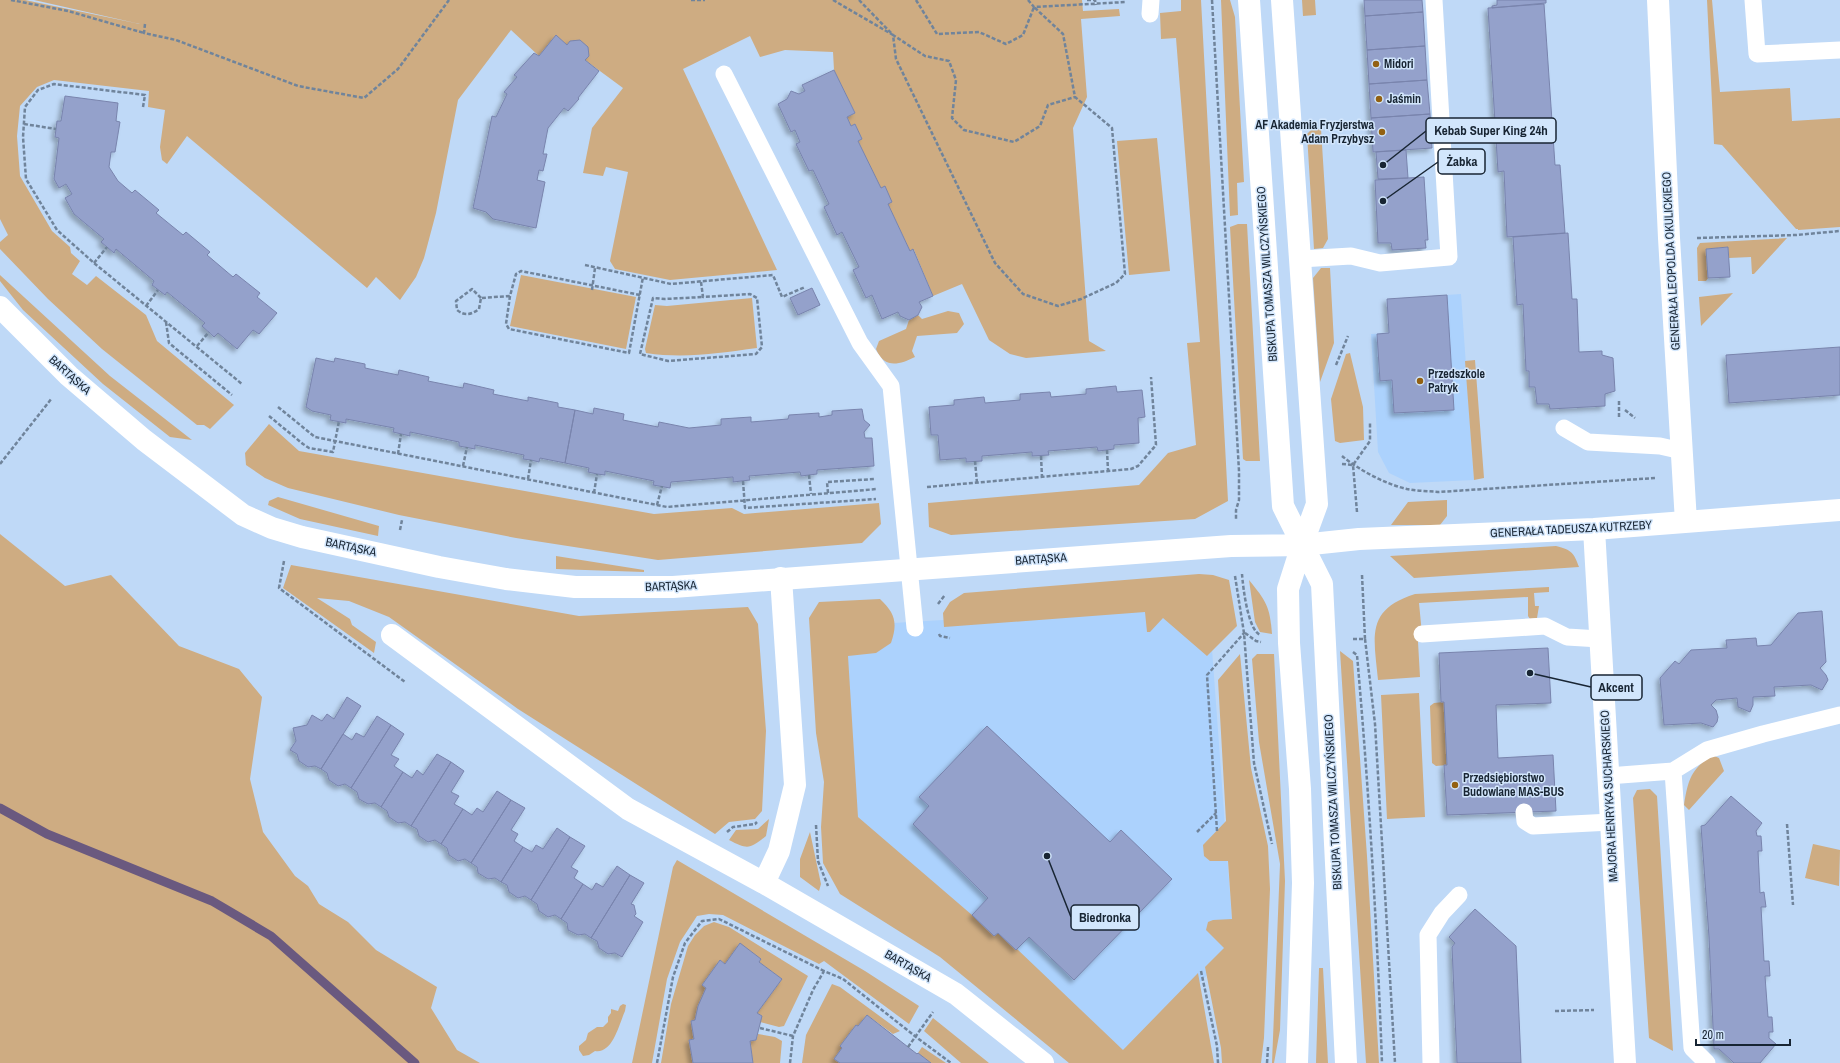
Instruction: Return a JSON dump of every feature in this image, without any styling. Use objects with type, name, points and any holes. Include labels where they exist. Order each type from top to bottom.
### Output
[{"type":"street","name":"BISKUPA TOMASZA WILCZYŃSKIEGO","points":[[1249,0],[1283,506],[1322,584],[1346,1063]]},
{"type":"street","points":[[1282,0],[1317,504],[1288,589],[1289,643],[1300,789],[1303,883],[1297,1063]]},
{"type":"street","name":"GENERAŁA LEOPOLDA OKULICKIEGO","points":[[1658,0],[1669,238],[1686,522]]},
{"type":"street","name":"BARTĄSKA","points":[[0,307],[69,376],[144,440],[243,515],[272,528],[302,537],[439,567],[506,579],[575,587],[673,587],[909,568],[1231,546],[1302,545]]},
{"type":"street","name":"GENERAŁA TADEUSZA KUTRZEBY","points":[[1302,545],[1359,538],[1594,529],[1840,510]]},
{"type":"street","name":"MAJORA HENRYKA SUCHARSKIEGO","points":[[1594,529],[1625,1063]]},
{"type":"street","points":[[764,883],[778,851],[795,785],[781,578]]},
{"type":"street","name":"BARTĄSKA","points":[[392,635],[628,809],[764,883],[956,994],[1043,1063]]},
{"type":"lane","points":[[1300,259],[1351,256],[1380,263],[1449,257],[1434,0]]},
{"type":"lane","points":[[1753,0],[1757,54],[1840,50]]},
{"type":"lane","points":[[724,74],[860,343],[890,386],[909,568],[910,592],[915,628]]},
{"type":"lane","points":[[1564,428],[1588,442],[1660,446],[1682,451]]},
{"type":"lane","points":[[1422,634],[1545,626],[1567,637],[1600,639]]},
{"type":"lane","points":[[1608,776],[1673,771],[1707,750],[1763,734],[1840,715]]},
{"type":"lane","points":[[1673,771],[1692,1048],[1708,1063]]},
{"type":"lane","points":[[1524,812],[1524,821],[1533,826],[1611,822]]},
{"type":"lane","points":[[1431,1063],[1428,935],[1442,913],[1459,895]]},
{"type":"path","points":[[11,0],[68,11],[144,33],[176,40],[298,86],[364,98],[398,70],[449,0]]},
{"type":"path","points":[[691,0],[705,0]]},
{"type":"path","points":[[833,0],[893,35],[925,56],[949,60],[956,80],[952,118],[964,130],[1014,142],[1040,126],[1048,105],[1075,97]]},
{"type":"path","points":[[859,0],[893,35],[896,59],[995,263],[1023,294],[1058,306],[1081,299],[1116,283],[1126,274],[1112,128],[1075,97],[1063,34],[1028,0]]},
{"type":"path","points":[[916,0],[937,34],[979,32],[1006,44],[1024,35],[1034,7]]},
{"type":"path","points":[[1086,0],[1095,0],[1096,5]]},
{"type":"path","points":[[1212,0],[1239,471],[1239,500],[1236,510]]},
{"type":"path","points":[[1034,7],[1096,5],[1130,2]]},
{"type":"path","points":[[144,33],[145,24]]},
{"type":"path","points":[[144,107],[145,95],[54,84],[38,90],[25,107],[24,124],[26,179],[57,230],[94,263],[242,384]]},
{"type":"path","points":[[24,124],[56,129]]},
{"type":"path","points":[[1693,238],[1840,231]]},
{"type":"path","points":[[94,263],[107,247]]},
{"type":"path","points":[[584,266],[671,284],[773,275],[782,297],[827,278]]},
{"type":"path","points":[[592,290],[595,268]]},
{"type":"path","points":[[640,295],[521,271],[516,274],[510,296],[506,324],[509,329],[581,342],[629,353],[640,295],[643,277]]},
{"type":"path","points":[[701,282],[703,298]]},
{"type":"path","points":[[481,298],[479,309],[475,312],[468,315],[461,314],[456,310],[456,301],[472,289],[481,298],[510,296]]},
{"type":"path","points":[[146,306],[158,290]]},
{"type":"path","points":[[750,294],[757,298],[762,347],[756,354],[709,356],[668,361],[640,354],[652,298],[703,298],[750,294]]},
{"type":"path","points":[[166,322],[169,343],[232,396]]},
{"type":"path","points":[[197,346],[209,332]]},
{"type":"path","points":[[1334,369],[1348,336]]},
{"type":"path","points":[[920,488],[1131,469],[1138,466],[1156,445],[1151,377]]},
{"type":"path","points":[[0,464],[54,394]]},
{"type":"path","points":[[278,407],[315,437],[667,507],[884,489]]},
{"type":"path","points":[[1625,410],[1635,419]]},
{"type":"path","points":[[270,416],[309,448],[333,452],[339,421]]},
{"type":"path","points":[[1357,512],[1353,465],[1370,441],[1370,423]]},
{"type":"path","points":[[398,454],[402,434]]},
{"type":"path","points":[[463,466],[467,447]]},
{"type":"path","points":[[1106,450],[1108,471]]},
{"type":"path","points":[[1339,453],[1353,465],[1373,476],[1406,489],[1438,492],[1659,478]]},
{"type":"path","points":[[1041,456],[1042,477]]},
{"type":"path","points":[[528,479],[531,460]]},
{"type":"path","points":[[975,461],[977,483]]},
{"type":"path","points":[[594,493],[597,474]]},
{"type":"path","points":[[809,475],[811,494]]},
{"type":"path","points":[[828,493],[827,482],[882,478]]},
{"type":"path","points":[[743,481],[745,508],[752,509],[876,499]]},
{"type":"path","points":[[657,505],[662,486]]},
{"type":"path","points":[[285,559],[279,588],[372,658]]},
{"type":"path","points":[[1362,575],[1365,639],[1375,724],[1395,1063]]},
{"type":"path","points":[[1235,576],[1244,633],[1254,763],[1272,849]]},
{"type":"path","points":[[1242,577],[1251,626],[1258,634],[1264,636]]},
{"type":"path","points":[[1244,633],[1256,642],[1268,643]]},
{"type":"path","points":[[1217,831],[1207,675],[1244,633]]},
{"type":"path","points":[[1351,639],[1365,639]]},
{"type":"path","points":[[1352,651],[1357,655],[1366,751],[1378,938],[1382,1063]]},
{"type":"path","points":[[1197,832],[1216,813]]},
{"type":"path","points":[[816,818],[818,861],[828,889]]},
{"type":"path","points":[[1787,824],[1793,905]]},
{"type":"path","points":[[657,1063],[673,977],[685,943],[702,921],[719,919],[843,979],[951,1063]]},
{"type":"path","points":[[790,1063],[793,1036],[812,990],[824,971]]},
{"type":"path","points":[[1201,971],[1217,1046],[1218,1063]]},
{"type":"path","points":[[908,1047],[916,1037],[927,1018],[935,1009]]},
{"type":"path","points":[[1555,1011],[1594,1010]]},
{"type":"path","points":[[760,1028],[793,1036]]},
{"type":"shaded area","points":[[0,0],[25,0],[140,24],[34,0],[1082,0],[1083,11],[1119,9],[1120,16],[1081,19],[1087,97],[1073,128],[1089,341],[1106,351],[1026,358],[1010,354],[989,340],[962,284],[933,296],[914,250],[910,251],[858,141],[862,139],[855,124],[851,126],[847,117],[855,113],[834,70],[833,52],[785,50],[760,57],[750,36],[683,69],[777,270],[670,280],[615,269],[610,261],[628,172],[606,167],[603,176],[583,173],[592,128],[623,88],[585,60],[589,56],[567,45],[556,36],[539,56],[511,30],[458,100],[436,213],[424,258],[416,277],[400,300],[376,277],[367,288],[187,136],[167,164],[162,160],[160,147],[165,110],[148,107],[149,91],[54,80],[37,87],[20,106],[17,136],[20,176],[52,231],[70,247],[71,253],[80,261],[72,274],[87,285],[96,276],[146,315],[157,341],[234,405],[210,429],[204,425],[197,425],[102,349],[48,299],[0,249],[0,242],[8,235],[0,219]]},
{"type":"shaded area","points":[[1181,0],[1201,0],[1228,501],[1195,519],[951,535],[929,527],[928,503],[1139,485],[1168,453],[1196,445],[1187,343],[1200,342],[1176,38],[1161,39],[1160,13],[1181,11]]},
{"type":"shaded area","points":[[1221,0],[1230,0],[1235,17],[1244,182],[1237,183],[1238,215],[1230,216]]},
{"type":"shaded area","points":[[1302,0],[1315,0],[1316,15],[1303,16]]},
{"type":"shaded area","points":[[1707,0],[1712,0],[1720,92],[1790,88],[1792,121],[1840,118],[1840,227],[1796,229],[1722,145],[1714,144]]},
{"type":"shaded area","points":[[1321,129],[1328,239],[1323,248],[1314,249],[1307,134],[1311,130]]},
{"type":"shaded area","points":[[1157,138],[1170,271],[1129,275],[1117,141]]},
{"type":"shaded area","points":[[1238,224],[1247,224],[1260,461],[1246,461],[1243,459],[1230,227]]},
{"type":"shaded area","points":[[1787,238],[1754,274],[1752,274],[1751,257],[1729,258],[1728,247],[1706,249],[1708,278],[1706,281],[1698,281],[1697,248],[1700,243]]},
{"type":"shaded area","points":[[1321,268],[1330,268],[1334,343],[1320,382],[1313,278]]},
{"type":"shaded area","points":[[0,275],[110,376],[192,440],[170,437],[103,384],[23,310],[0,281]]},
{"type":"shaded area","points":[[521,275],[636,297],[626,349],[510,326]]},
{"type":"shaded area","points":[[1733,293],[1701,326],[1699,297]]},
{"type":"shaded area","name":"Przedszkole Patryk","points":[[1461,294],[1474,480],[1410,483],[1389,473],[1378,452],[1371,334],[1389,333],[1387,299]]},
{"type":"shaded area","points":[[752,298],[757,348],[688,355],[660,355],[646,353],[645,349],[655,305],[667,306]]},
{"type":"shaded area","points":[[948,311],[959,313],[964,324],[957,333],[917,336],[912,351],[915,357],[903,362],[892,364],[883,360],[879,355],[876,349],[879,341],[906,329],[909,320],[918,315],[922,319]]},
{"type":"shaded area","points":[[1350,353],[1363,407],[1364,440],[1340,443],[1335,441],[1331,399],[1346,354]]},
{"type":"shaded area","points":[[1475,360],[1484,478],[1474,480],[1465,361]]},
{"type":"shaded area","points":[[269,424],[299,451],[654,514],[732,508],[744,514],[879,503],[881,524],[862,543],[658,560],[516,538],[399,515],[288,488],[265,478],[246,465],[245,453]]},
{"type":"shaded area","points":[[278,497],[379,526],[378,536],[300,519],[268,505],[269,501]]},
{"type":"shaded area","points":[[1447,500],[1447,516],[1440,525],[1391,525],[1408,502]]},
{"type":"shaded area","points":[[0,534],[65,586],[111,575],[179,646],[239,669],[262,697],[250,779],[263,832],[295,876],[308,886],[319,904],[348,922],[376,950],[437,987],[431,1008],[457,1050],[480,1063],[0,1063]]},
{"type":"shaded area","points":[[1556,546],[1566,549],[1572,553],[1576,558],[1579,567],[1414,578],[1390,556]]},
{"type":"shaded area","points":[[556,556],[644,570],[644,572],[556,569]]},
{"type":"shaded area","points":[[291,565],[579,616],[748,607],[758,624],[766,731],[762,811],[755,819],[729,822],[715,834],[518,709],[389,617],[349,601],[317,598],[350,619],[352,625],[376,642],[374,653],[283,588]]},
{"type":"shaded area","points":[[1199,574],[1213,575],[1229,580],[1237,626],[1207,656],[1163,618],[1150,632],[1147,632],[1145,612],[944,627],[943,613],[950,602],[964,593]]},
{"type":"shaded area","points":[[1249,580],[1266,604],[1270,617],[1272,634],[1260,632],[1255,622]]},
{"type":"shaded area","points":[[1549,587],[1549,592],[1534,593],[1535,606],[1539,606],[1537,618],[1530,619],[1528,616],[1528,597],[1419,603],[1422,634],[1418,642],[1420,677],[1378,680],[1375,651],[1376,627],[1380,617],[1388,608],[1399,601],[1415,594]]},
{"type":"shaded area","points":[[880,599],[889,609],[894,619],[895,624],[891,643],[876,653],[848,656],[858,817],[972,915],[994,936],[998,933],[1016,950],[1017,949],[1123,1050],[1198,973],[1214,1063],[1069,1063],[940,957],[840,894],[823,863],[821,827],[824,782],[816,733],[809,618],[819,602]]},
{"type":"shaded area","points":[[1163,607],[1212,649],[1234,948],[1122,1061],[853,822],[843,626]]},
{"type":"shaded area","points":[[1340,651],[1353,661],[1367,856],[1379,1063],[1366,1063]]},
{"type":"shaded area","points":[[1240,654],[1251,768],[1268,846],[1270,889],[1264,1038],[1261,1063],[1222,1063],[1221,1048],[1205,967],[1224,948],[1206,930],[1208,922],[1213,920],[1232,919],[1228,861],[1210,861],[1204,856],[1203,845],[1226,821],[1218,680]]},
{"type":"shaded area","points":[[1257,654],[1274,654],[1285,881],[1280,1030],[1274,1063],[1272,1063],[1280,864],[1259,742],[1252,659]]},
{"type":"shaded area","points":[[1419,693],[1425,817],[1387,819],[1381,695]]},
{"type":"shaded area","points":[[1444,702],[1447,765],[1436,766],[1432,763],[1430,706],[1434,703]]},
{"type":"shaded area","points":[[1712,755],[1719,758],[1724,771],[1689,810],[1684,805],[1691,777],[1699,766]]},
{"type":"shaded area","points":[[1650,789],[1657,796],[1673,1051],[1649,1038],[1633,798],[1637,790]]},
{"type":"shaded area","points":[[769,819],[766,836],[756,844],[745,847],[729,840],[736,830],[758,829]]},
{"type":"shaded area","points":[[810,832],[821,884],[819,891],[800,877],[800,859]]},
{"type":"shaded area","points":[[1813,844],[1840,850],[1839,886],[1805,878]]},
{"type":"shaded area","points":[[677,860],[865,971],[919,1006],[909,1024],[824,961],[819,964],[723,915],[709,914],[697,916],[680,942],[667,979],[652,1063],[632,1063],[673,867]]},
{"type":"shaded area","points":[[714,922],[729,927],[808,976],[784,1026],[779,1027],[760,1022],[762,1016],[757,1013],[782,979],[759,962],[761,959],[740,944],[725,964],[720,960],[702,985],[706,988],[695,1020],[691,1021],[694,1039],[689,1040],[693,1063],[661,1063],[671,1004],[688,946],[695,935],[704,926]]},
{"type":"shaded area","points":[[1319,968],[1323,968],[1328,1063],[1316,1063]]},
{"type":"shaded area","points":[[832,984],[840,987],[900,1031],[893,1034],[867,1015],[858,1026],[856,1025],[840,1046],[842,1048],[834,1059],[840,1063],[802,1063],[806,1035]]},
{"type":"shaded area","points":[[623,1004],[626,1005],[625,1011],[618,1030],[611,1043],[601,1051],[595,1051],[589,1055],[583,1056],[579,1050],[579,1046],[586,1040],[588,1033],[597,1027],[603,1027],[608,1022],[611,1009],[618,1011],[620,1006]]},
{"type":"shaded area","points":[[933,1018],[989,1063],[961,1063],[924,1031]]},
{"type":"shaded area","points":[[758,1034],[775,1037],[782,1041],[780,1063],[753,1063],[750,1041],[756,1040]]},
{"type":"shaded area","points":[[922,1047],[946,1063],[931,1063],[918,1053]]},
{"type":"building","points":[[1364,0],[1422,0],[1423,12],[1365,16]]},
{"type":"building","points":[[1497,0],[1546,0],[1546,3],[1492,8],[1492,6],[1497,5]]},
{"type":"building","points":[[1544,4],[1555,165],[1560,165],[1565,233],[1507,237],[1504,171],[1498,172],[1488,8]]},
{"type":"building","points":[[1423,12],[1425,46],[1367,50],[1365,16]]},
{"type":"building","points":[[556,35],[567,45],[570,41],[580,40],[588,47],[589,56],[585,60],[599,71],[578,98],[579,99],[568,111],[564,108],[548,128],[543,154],[547,154],[543,171],[539,170],[537,180],[545,182],[536,228],[493,219],[486,212],[473,208],[492,116],[496,117],[507,94],[504,92],[517,77],[514,75],[534,53],[539,56]]},
{"type":"building","points":[[1425,46],[1427,80],[1369,84],[1367,50]]},
{"type":"building","points":[[834,70],[855,113],[847,117],[851,126],[855,124],[862,139],[858,141],[881,188],[885,186],[892,202],[888,204],[910,251],[913,249],[933,296],[919,302],[922,307],[918,315],[909,320],[900,316],[898,312],[882,319],[872,295],[866,298],[853,270],[859,267],[842,232],[837,235],[824,207],[829,204],[813,170],[809,171],[796,144],[800,142],[795,130],[791,132],[778,104],[787,99],[791,91],[799,94],[805,91],[802,85]]},
{"type":"building","points":[[1427,80],[1430,114],[1371,118],[1369,84]]},
{"type":"building","points":[[65,96],[118,103],[116,121],[120,122],[115,152],[111,152],[109,167],[118,181],[132,193],[135,190],[159,210],[156,213],[183,235],[186,232],[210,252],[207,255],[233,277],[236,274],[260,293],[257,297],[277,313],[259,334],[253,330],[237,349],[218,333],[214,337],[202,326],[205,323],[167,292],[165,295],[152,285],[154,281],[116,249],[114,253],[101,242],[104,239],[74,214],[65,198],[72,194],[66,184],[59,188],[54,179],[59,138],[55,137],[57,121],[61,121]]},
{"type":"building","points":[[1430,114],[1432,148],[1373,152],[1371,118]]},
{"type":"building","points":[[1406,150],[1408,178],[1378,179],[1376,152]]},
{"type":"building","points":[[1424,177],[1428,240],[1425,240],[1426,248],[1392,250],[1391,243],[1378,243],[1375,180]]},
{"type":"building","points":[[1568,233],[1572,299],[1577,299],[1579,352],[1602,351],[1602,355],[1613,358],[1615,391],[1605,394],[1605,406],[1550,409],[1549,404],[1537,404],[1535,387],[1529,387],[1529,371],[1526,371],[1523,304],[1517,305],[1513,237]]},
{"type":"building","points":[[1728,247],[1730,277],[1708,278],[1706,249]]},
{"type":"building","points":[[812,288],[820,305],[798,315],[790,298]]},
{"type":"building","name":"Przedszkole Patryk","points":[[1447,295],[1454,410],[1394,413],[1392,380],[1380,381],[1377,334],[1389,333],[1387,299]]},
{"type":"building","points":[[1840,347],[1840,395],[1729,403],[1726,355]]},
{"type":"building","points":[[316,358],[334,362],[335,358],[365,364],[365,368],[398,375],[399,370],[429,377],[428,381],[463,388],[464,383],[494,390],[493,394],[528,401],[528,397],[558,403],[558,407],[575,410],[565,463],[540,458],[539,462],[523,459],[524,455],[475,445],[475,449],[459,446],[459,442],[410,432],[410,436],[393,432],[394,428],[346,419],[346,423],[330,420],[331,415],[312,411],[306,407]]},
{"type":"building","points":[[1116,386],[1117,392],[1142,390],[1145,417],[1138,418],[1139,443],[1114,445],[1114,449],[1098,451],[1097,447],[1048,451],[1049,455],[1032,456],[1032,452],[982,456],[982,461],[966,462],[966,458],[940,460],[938,435],[931,435],[929,407],[954,405],[954,400],[984,397],[985,403],[1020,400],[1020,394],[1050,392],[1051,397],[1086,394],[1086,389]]},
{"type":"building","points":[[594,408],[624,414],[623,420],[658,427],[659,422],[689,428],[721,425],[721,419],[751,417],[751,422],[788,419],[789,415],[819,413],[819,417],[832,415],[832,411],[862,409],[864,420],[870,425],[864,432],[865,438],[872,438],[874,466],[817,470],[817,474],[801,476],[800,472],[749,476],[750,480],[733,482],[733,477],[671,482],[670,488],[653,485],[654,481],[605,471],[605,475],[597,474],[588,472],[589,468],[565,463],[575,410],[593,414]]},
{"type":"building","points":[[1822,611],[1826,662],[1820,668],[1828,680],[1822,690],[1811,685],[1774,687],[1775,696],[1753,697],[1753,705],[1750,712],[1738,707],[1737,698],[1716,700],[1711,705],[1716,710],[1718,717],[1717,722],[1713,727],[1701,723],[1664,725],[1660,678],[1675,661],[1679,664],[1691,650],[1727,648],[1726,640],[1756,638],[1757,646],[1771,645],[1798,613]]},
{"type":"building","points":[[1548,648],[1551,703],[1496,705],[1498,758],[1553,755],[1556,811],[1447,815],[1444,765],[1447,765],[1444,702],[1441,702],[1439,653]]},
{"type":"building","points":[[347,697],[361,706],[321,769],[315,766],[308,767],[299,761],[297,754],[290,750],[296,741],[293,728],[307,725],[312,715],[322,721],[327,714],[334,719]]},
{"type":"building","points":[[377,716],[391,725],[351,788],[345,784],[338,786],[329,780],[327,773],[321,769],[343,734],[352,740],[356,733],[364,737]]},
{"type":"building","points":[[391,725],[404,734],[391,755],[399,759],[394,766],[403,772],[381,807],[375,803],[368,804],[359,799],[357,792],[351,788]]},
{"type":"building","points":[[987,726],[1110,842],[1121,830],[1172,879],[1074,980],[1029,937],[1016,950],[998,933],[994,936],[972,915],[988,898],[913,824],[929,806],[919,797]]},
{"type":"building","points":[[437,754],[451,762],[411,826],[405,822],[398,823],[389,817],[387,811],[381,807],[403,772],[412,778],[417,770],[423,775]]},
{"type":"building","points":[[451,762],[464,771],[451,792],[459,796],[454,804],[463,809],[441,844],[435,840],[428,842],[419,836],[417,829],[411,826]]},
{"type":"building","points":[[497,791],[511,800],[471,863],[465,859],[458,861],[449,855],[447,848],[441,844],[463,809],[472,815],[477,808],[483,812]]},
{"type":"building","points":[[1731,796],[1762,823],[1756,831],[1757,836],[1761,836],[1762,851],[1758,851],[1760,893],[1764,892],[1766,907],[1761,907],[1764,961],[1769,961],[1770,976],[1765,976],[1768,1017],[1772,1017],[1773,1032],[1769,1032],[1769,1038],[1776,1044],[1760,1063],[1734,1063],[1719,1049],[1714,1049],[1709,937],[1701,826],[1705,825]]},
{"type":"building","points":[[511,800],[525,808],[511,830],[518,834],[514,841],[523,847],[501,882],[495,878],[488,879],[478,873],[477,867],[471,863]]},
{"type":"building","points":[[557,828],[570,837],[531,900],[525,896],[518,898],[509,892],[507,885],[501,882],[523,847],[532,852],[536,845],[543,849]]},
{"type":"building","points":[[570,837],[585,846],[571,867],[578,871],[574,878],[583,884],[561,919],[555,915],[548,917],[539,911],[537,904],[531,900]]},
{"type":"building","points":[[617,866],[630,875],[591,938],[585,934],[578,935],[568,930],[567,923],[561,919],[583,884],[592,890],[596,883],[603,887]]},
{"type":"building","points":[[630,875],[644,883],[631,904],[634,905],[636,914],[634,916],[643,922],[622,957],[615,953],[608,954],[599,948],[597,941],[591,938]]},
{"type":"building","points":[[1475,909],[1516,946],[1521,1063],[1457,1063],[1452,947],[1455,943],[1449,937]]},
{"type":"building","points":[[740,943],[761,959],[759,962],[782,979],[757,1013],[762,1016],[756,1040],[750,1041],[753,1063],[693,1063],[689,1040],[694,1039],[691,1021],[695,1020],[698,1006],[706,988],[702,985],[720,960],[725,964]]},
{"type":"building","points":[[867,1015],[931,1063],[840,1063],[834,1059],[842,1048],[840,1046],[856,1025],[858,1026]]},
{"type":"waterway","points":[[0,808],[47,834],[212,901],[271,936],[415,1063]]},
{"type":"place","name":"Midori","points":[[1376,64]]},
{"type":"place","name":"Jaśmin","points":[[1379,99]]},
{"type":"place","name":"AF Akademia Fryzjerstwa Adam Przybysz","points":[[1382,132]]},
{"type":"place","name":"Kebab Super King 24h","points":[[1383,165]]},
{"type":"place","name":"Żabka","points":[[1383,201]]},
{"type":"place","name":"Przedszkole Patryk","points":[[1420,381]]},
{"type":"place","name":"Akcent","points":[[1530,673]]},
{"type":"place","name":"Przedsiębiorstwo Budowlane MAS-BUS","points":[[1455,785]]},
{"type":"place","name":"Biedronka","points":[[1047,856]]}]
